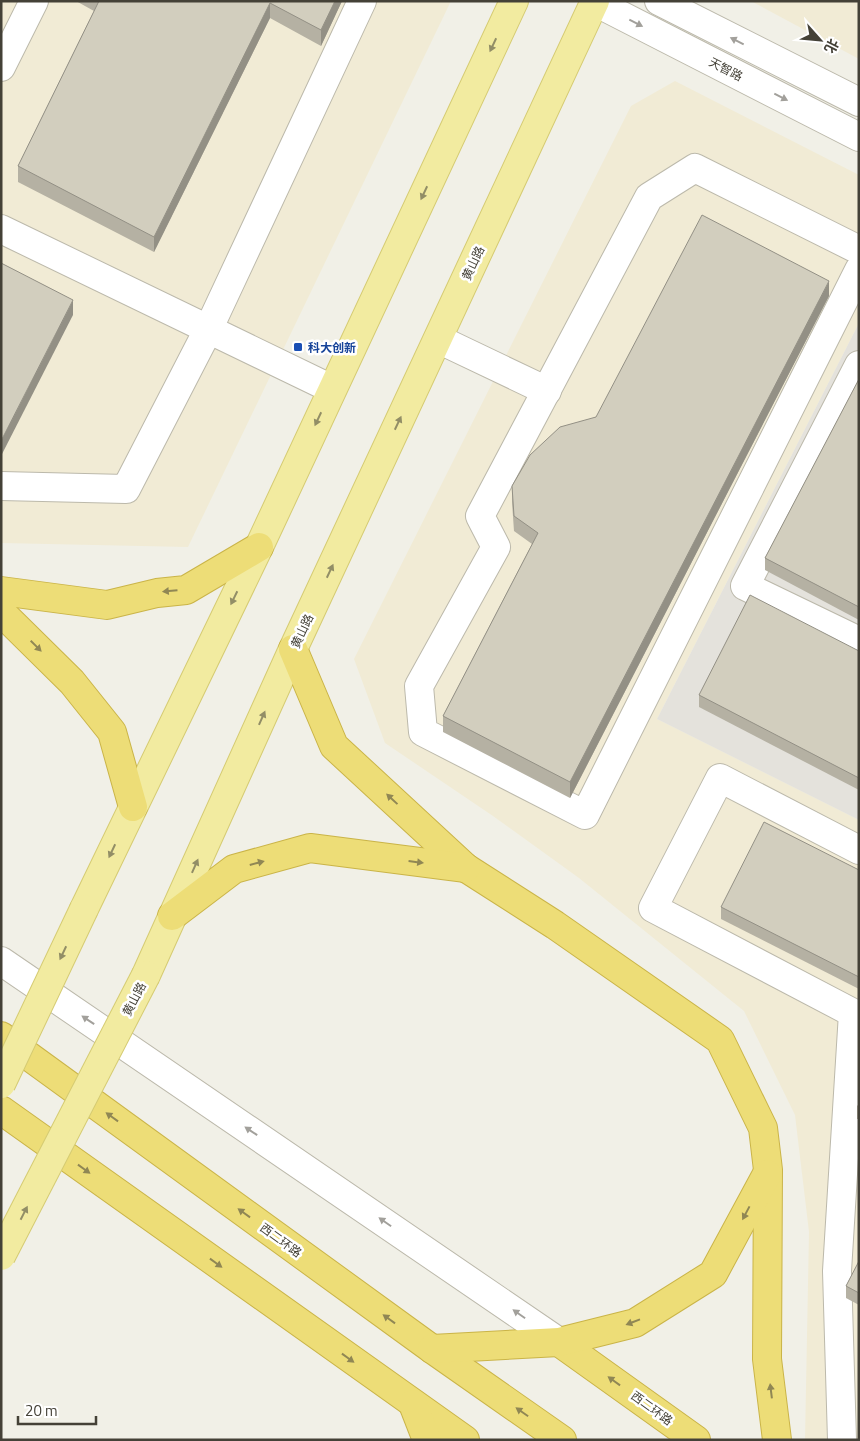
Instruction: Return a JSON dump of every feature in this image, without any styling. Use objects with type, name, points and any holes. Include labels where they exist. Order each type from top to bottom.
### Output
[{"type":"highway","points":[[1,590],[107,605],[157,592],[186,590],[259,546]]},
{"type":"highway","points":[[1,612],[72,682],[112,732],[133,807]]},
{"type":"highway","points":[[293,648],[334,746],[466,868],[555,925],[720,1040],[763,1128],[768,1170],[767,1359],[777,1440]]},
{"type":"highway","points":[[172,916],[234,869],[310,848],[466,868]]},
{"type":"highway","name":"西二环路","points":[[1,1036],[432,1349],[562,1440]]},
{"type":"highway","points":[[1,1110],[465,1440]]},
{"type":"highway","points":[[432,1349],[559,1342],[635,1322],[713,1274],[768,1170]]},
{"type":"highway","name":"西二环路","points":[[559,1342],[696,1440]]},
{"type":"highway","points":[[413,1404],[427,1440]]},
{"type":"main road","points":[[1,1084],[259,546],[514,1]]},
{"type":"main road","name":"黄山路","points":[[1,1256],[146,975],[293,648],[594,2]]},
{"type":"street","points":[[1,67],[8,38],[34,1]]},
{"type":"street","points":[[1,486],[126,489],[208,330],[362,1]]},
{"type":"street","points":[[659,1],[859,102]]},
{"type":"street","name":"天智路","points":[[594,2],[859,137]]},
{"type":"street","points":[[859,250],[695,168],[649,197],[480,516],[496,547],[418,686],[423,732],[585,815],[859,270]]},
{"type":"street","points":[[1,229],[332,389]]},
{"type":"street","points":[[438,339],[547,391]]},
{"type":"street","points":[[859,365],[745,586],[859,641]]},
{"type":"street","points":[[842,1440],[837,1271],[852,1156],[856,1014],[653,908],[720,778],[859,850]]},
{"type":"street","points":[[1,961],[559,1342]]},
{"type":"shaded area","points":[[1,1],[451,1],[188,547],[1,543]]},
{"type":"shaded area","points":[[751,1],[859,1],[859,59]]},
{"type":"shaded area","points":[[675,81],[859,175],[859,323],[657,719],[859,820],[859,1440],[805,1440],[809,1232],[795,1115],[744,1011],[579,878],[493,816],[385,743],[354,659],[631,106]]},
{"type":"shaded area","points":[[859,323],[859,820],[657,719]]},
{"type":"building","points":[[99,1],[335,1],[321,30],[270,3],[154,237],[18,166]]},
{"type":"building","points":[[702,215],[829,281],[570,782],[443,716],[538,533],[514,516],[512,486],[530,455],[560,427],[596,417]]},
{"type":"building","points":[[1,263],[73,300],[1,441]]},
{"type":"building","points":[[859,379],[859,607],[765,558]]},
{"type":"building","points":[[750,595],[859,651],[859,778],[699,695]]},
{"type":"building","points":[[764,822],[859,870],[859,977],[721,907]]},
{"type":"building","points":[[859,1261],[859,1293],[846,1286]]},
{"type":"place","name":"科大创新","points":[[298,347]]}]
